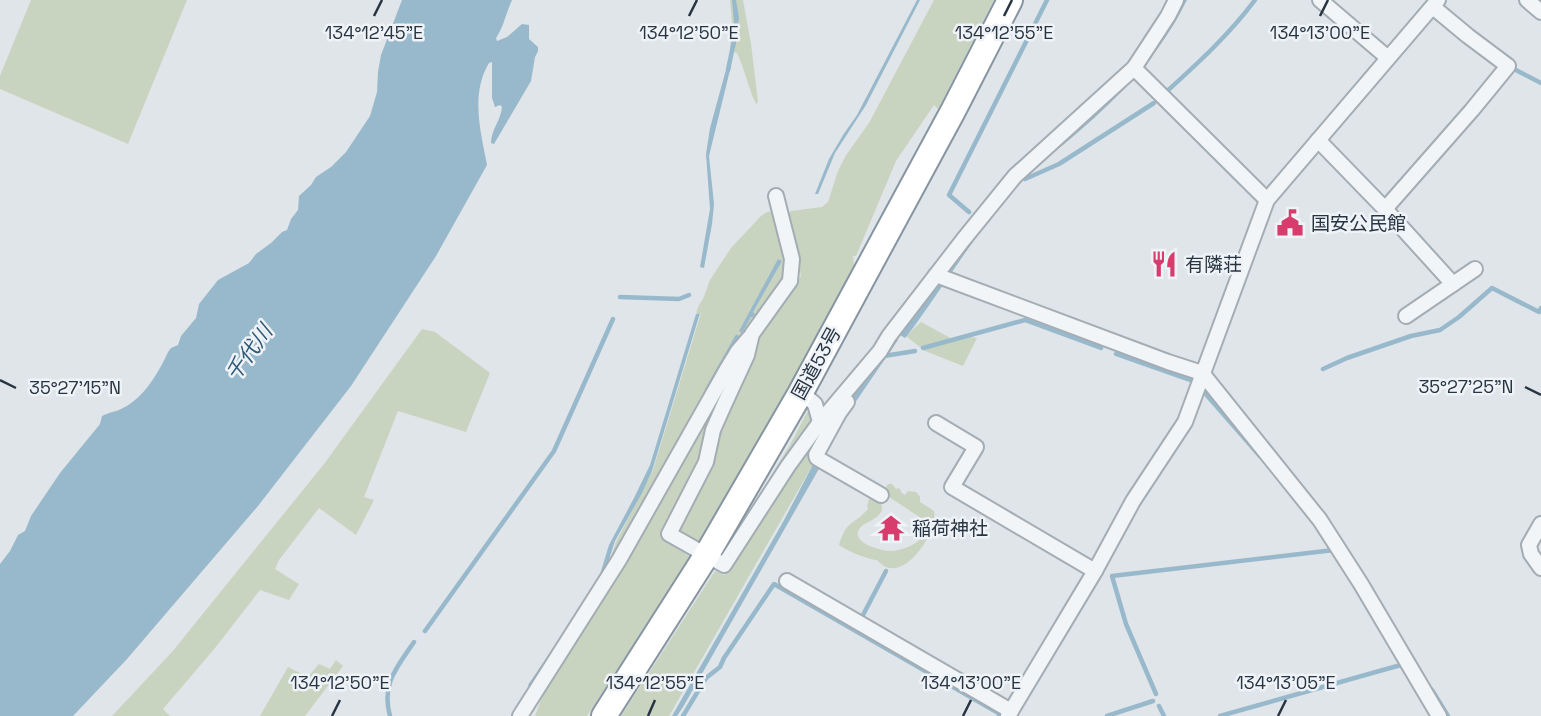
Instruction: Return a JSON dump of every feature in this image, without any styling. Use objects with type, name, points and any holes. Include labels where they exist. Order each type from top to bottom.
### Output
[{"type":"highway","name":"国道53号","points":[[604,716],[706,556],[801,392],[1010,0]]},
{"type":"street","points":[[752,334],[747,355],[713,430],[706,462],[669,534],[724,565],[820,422],[871,362],[963,240],[1015,176],[1134,68],[1176,0]]},
{"type":"street","points":[[1320,0],[1388,58]]},
{"type":"street","points":[[1527,0],[1541,12]]},
{"type":"street","points":[[787,581],[1009,713],[1133,501],[1185,422],[1267,200],[1435,3],[1468,36],[1508,66],[1385,209]]},
{"type":"street","points":[[1134,68],[1267,200]]},
{"type":"street","points":[[1318,140],[1453,284]]},
{"type":"street","points":[[520,716],[619,561],[738,351],[790,281],[792,259],[776,196]]},
{"type":"street","points":[[1406,316],[1475,269]]},
{"type":"street","points":[[936,275],[1202,373],[1320,520],[1439,716]]},
{"type":"street","points":[[871,362],[865,377],[839,413],[816,455],[881,495]]},
{"type":"street","points":[[801,392],[815,404],[820,422]]},
{"type":"street","points":[[936,423],[976,447],[952,487],[1095,570]]},
{"type":"street","points":[[1541,524],[1529,545],[1531,554],[1541,568]]},
{"type":"green space","points":[[31,0],[187,0],[128,144],[0,89],[0,76]]},
{"type":"green space","points":[[730,0],[743,0],[751,44],[758,102],[756,104],[737,53],[730,51]]},
{"type":"green space","points":[[934,0],[994,0],[938,109],[934,105],[896,161],[856,256],[853,256],[854,266],[698,544],[679,533],[677,528],[747,362],[767,325],[767,315],[773,317],[801,276],[787,215],[791,211],[822,207],[828,202],[846,155],[869,123]]},
{"type":"green space","points":[[773,211],[788,261],[786,278],[604,579],[616,542],[653,470],[701,313],[696,313],[710,280],[731,248],[761,216]]},
{"type":"green space","points":[[921,322],[956,341],[968,337],[977,338],[963,366],[925,351],[906,336]]},
{"type":"green space","points":[[422,329],[435,332],[490,373],[466,432],[398,411],[364,497],[374,500],[356,535],[319,508],[275,569],[299,584],[289,600],[260,590],[163,709],[170,716],[112,716],[172,652],[324,464]]},
{"type":"green space","points":[[743,352],[685,496],[661,538],[689,556],[689,561],[587,716],[535,716],[546,686]]},
{"type":"green space","points":[[810,411],[811,425],[749,514],[807,412]]},
{"type":"green space","points":[[837,411],[815,461],[669,716],[621,716],[715,571],[724,575],[788,476]]},
{"type":"green space","points":[[888,484],[899,488],[905,495],[908,491],[916,492],[920,502],[934,511],[932,528],[922,547],[907,563],[891,568],[839,545],[848,527],[868,509],[869,499],[876,496],[881,499],[882,510],[859,529],[858,537],[861,541],[878,549],[894,551],[911,546],[921,538],[925,524],[921,518],[880,491]]},
{"type":"green space","points":[[336,660],[343,666],[305,716],[260,716],[288,667],[308,677],[319,664],[330,669]]},
{"type":"water","name":"千代川","points":[[402,0],[512,0],[497,41],[507,37],[522,24],[529,25],[529,39],[538,47],[531,81],[494,144],[491,143],[491,138],[502,107],[495,107],[492,98],[492,62],[483,75],[478,100],[487,165],[436,256],[351,386],[258,506],[127,659],[73,716],[0,716],[0,564],[18,535],[25,531],[31,516],[60,473],[100,424],[102,416],[131,404],[138,398],[171,348],[178,345],[181,336],[196,318],[199,304],[218,280],[249,263],[256,254],[287,230],[298,210],[299,196],[316,177],[346,152],[370,116],[377,92],[381,55]]},
{"type":"water","points":[[732,0],[736,0],[739,17],[735,48],[732,45]]},
{"type":"water","points":[[917,0],[920,0],[866,105],[835,153],[818,194],[815,194],[829,159],[857,115]]},
{"type":"water","points":[[1179,0],[1187,0],[1165,38],[1139,73],[1093,120],[1036,166],[1092,114]]},
{"type":"water","points":[[727,66],[731,66],[709,156],[714,204],[704,268],[700,267],[710,209],[706,154],[710,128]]},
{"type":"water","points":[[1010,190],[913,328],[905,338],[900,335],[993,206]]},
{"type":"water","points":[[778,259],[782,261],[753,312],[755,314],[742,333],[739,331]]},
{"type":"water","points":[[700,313],[652,471],[615,541],[605,572],[532,688],[528,685],[597,584],[609,545],[650,465],[696,314]]},
{"type":"water","points":[[896,339],[898,340],[836,432],[820,467],[683,707],[677,716],[672,716],[783,522],[840,413]]},
{"type":"waterway","points":[[969,212],[949,195],[1047,0]]},
{"type":"waterway","points":[[1165,93],[1224,37],[1255,0]]},
{"type":"waterway","points":[[728,70],[734,41]]},
{"type":"waterway","points":[[1512,68],[1541,83]]},
{"type":"waterway","points":[[1025,179],[1059,164],[1154,103]]},
{"type":"waterway","points":[[1323,369],[1411,336],[1440,330],[1492,288],[1539,312],[1541,308]]},
{"type":"waterway","points":[[620,297],[679,299],[689,295]]},
{"type":"waterway","points":[[425,631],[554,451],[613,319]]},
{"type":"waterway","points":[[923,348],[1025,320],[1101,348]]},
{"type":"waterway","points":[[707,390],[737,337]]},
{"type":"waterway","points":[[884,356],[915,351]]},
{"type":"waterway","points":[[1116,354],[1190,380]]},
{"type":"waterway","points":[[1204,392],[1259,455]]},
{"type":"waterway","points":[[1156,694],[1126,624],[1112,576],[1334,550]]},
{"type":"waterway","points":[[863,615],[886,571]]},
{"type":"waterway","points":[[683,716],[706,678],[720,667],[774,584],[1000,714],[999,716]]},
{"type":"waterway","points":[[390,716],[389,685],[414,642]]},
{"type":"waterway","points":[[1220,716],[1401,665],[1403,668]]},
{"type":"waterway","points":[[1432,690],[1448,716]]},
{"type":"waterway","points":[[1107,716],[1153,701]]},
{"type":"waterway","points":[[1159,706],[1164,716]]},
{"type":"place","name":"国安公民館","points":[[1290,223]]},
{"type":"place","name":"有隣荘","points":[[1164,264]]},
{"type":"place","name":"稲荷神社","points":[[891,528]]}]
